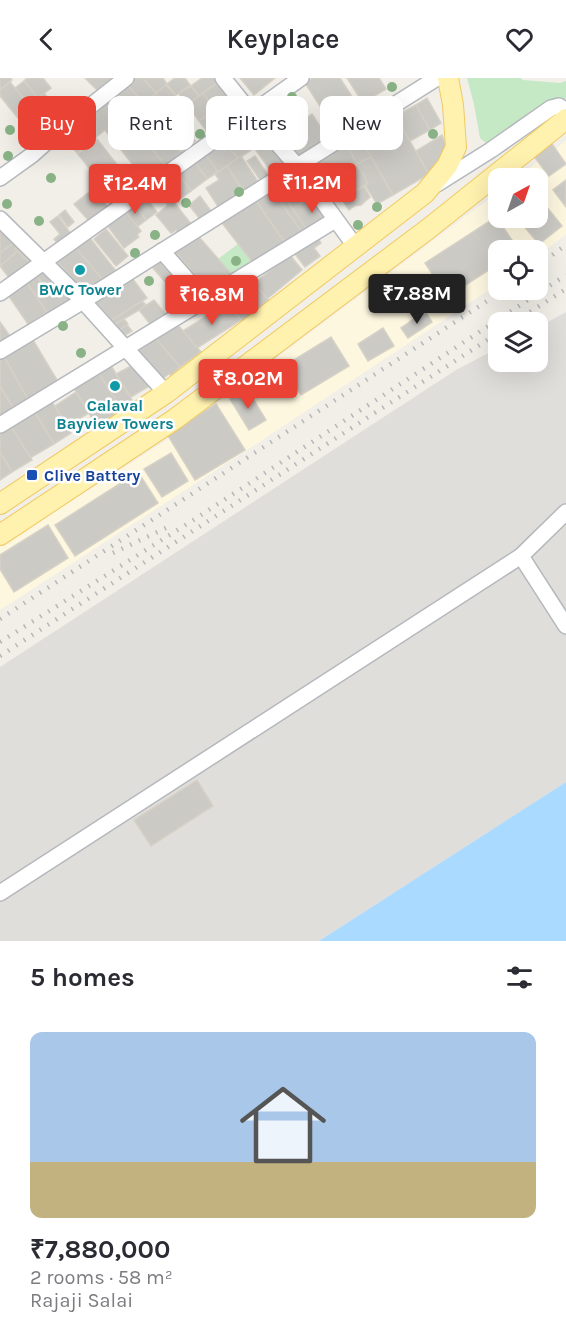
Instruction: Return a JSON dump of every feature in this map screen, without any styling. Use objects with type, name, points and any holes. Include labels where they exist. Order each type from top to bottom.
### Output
[{"type":"main road","points":[[0,504],[166,393],[427,191],[447,166],[456,147],[453,105],[448,78]]},
{"type":"main road","points":[[0,535],[176,419],[428,229],[566,119]]},
{"type":"street","points":[[0,178],[32,155],[126,78]]},
{"type":"street","points":[[223,78],[237,96]]},
{"type":"street","points":[[275,96],[301,78]]},
{"type":"street","points":[[0,351],[437,78]]},
{"type":"street","points":[[427,191],[551,108],[559,106],[566,111]]},
{"type":"street","points":[[0,293],[206,145]]},
{"type":"street","points":[[283,150],[355,246]]},
{"type":"street","points":[[0,219],[83,301],[166,393]]},
{"type":"street","points":[[0,425],[335,220]]},
{"type":"street","points":[[162,251],[205,300]]},
{"type":"street","points":[[0,893],[521,556],[566,512]]},
{"type":"street","points":[[521,556],[566,626]]},
{"type":"shaded area","points":[[566,141],[566,234],[548,248],[548,240],[488,240],[488,291],[0,610],[0,546],[167,440],[488,199],[488,228],[548,228],[548,168],[530,168]]},
{"type":"shaded area","points":[[566,312],[566,782],[319,941],[0,941],[0,667],[456,370],[488,353],[488,372],[548,372],[548,322]]},
{"type":"green space","points":[[467,78],[520,78],[560,83],[566,81],[566,98],[492,148],[480,138]]},
{"type":"green space","points":[[238,244],[255,265],[235,278],[218,259]]},
{"type":"water","points":[[566,782],[566,941],[319,941]]},
{"type":"building","points":[[0,78],[11,78],[12,80],[0,90]]},
{"type":"building","points":[[27,78],[43,78],[51,88],[41,96],[36,96],[24,81]]},
{"type":"building","points":[[85,78],[115,78],[100,93]]},
{"type":"building","points":[[128,78],[143,78],[156,93],[153,96],[137,96],[124,81]]},
{"type":"building","points":[[143,78],[163,78],[167,84],[156,93]]},
{"type":"building","points":[[175,78],[185,78],[190,85],[176,95],[167,84]]},
{"type":"building","points":[[202,78],[215,78],[218,82],[199,96],[191,86]]},
{"type":"building","points":[[240,78],[275,78],[254,95]]},
{"type":"building","points":[[313,78],[340,78],[352,96],[320,96],[320,106],[305,83]]},
{"type":"building","points":[[347,78],[379,78],[386,89],[374,96],[359,96]]},
{"type":"building","points":[[24,81],[36,96],[22,96],[15,88]]},
{"type":"building","points":[[124,81],[137,96],[110,96],[108,94]]},
{"type":"building","points":[[220,81],[231,96],[206,97],[203,93]]},
{"type":"building","points":[[10,82],[22,96],[18,96],[18,118],[0,96],[0,90]]},
{"type":"building","points":[[166,85],[176,96],[158,96],[156,93]]},
{"type":"building","points":[[191,86],[199,96],[194,100],[194,96],[179,94]]},
{"type":"building","points":[[203,93],[206,97],[206,116],[199,121],[194,114],[194,100]]},
{"type":"building","points":[[108,94],[110,96],[108,134],[105,130],[96,137],[96,104]]},
{"type":"building","points":[[427,98],[441,123],[430,130],[416,105]]},
{"type":"building","points":[[416,105],[430,130],[410,141],[403,129],[403,112]]},
{"type":"building","points":[[312,114],[320,126],[320,146],[300,159],[294,150],[308,150],[308,117]]},
{"type":"building","points":[[206,116],[206,131],[199,121]]},
{"type":"building","points":[[403,130],[429,174],[393,195],[367,150],[403,150]]},
{"type":"building","points":[[442,135],[445,150],[429,174],[416,151]]},
{"type":"building","points":[[96,140],[132,184],[114,199],[78,154],[83,150],[96,150]]},
{"type":"building","points":[[550,141],[566,164],[549,176],[548,168],[543,168],[532,154]]},
{"type":"building","points":[[121,150],[153,150],[165,165],[146,181]]},
{"type":"building","points":[[153,150],[179,150],[181,152],[165,165]]},
{"type":"building","points":[[211,150],[231,150],[238,159],[218,172],[205,154]]},
{"type":"building","points":[[231,150],[251,150],[238,159]]},
{"type":"building","points":[[256,150],[276,150],[285,162],[285,167],[273,174]]},
{"type":"building","points":[[335,150],[349,150],[357,164],[332,179],[320,158]]},
{"type":"building","points":[[349,150],[367,150],[371,157],[357,164]]},
{"type":"building","points":[[205,154],[218,172],[207,179],[194,161]]},
{"type":"building","points":[[241,156],[259,183],[245,193],[227,166]]},
{"type":"building","points":[[255,156],[268,175],[260,180],[247,161]]},
{"type":"building","points":[[371,157],[393,195],[377,204],[365,185],[368,183],[357,164]]},
{"type":"building","points":[[320,158],[332,179],[318,187],[306,166]]},
{"type":"building","points":[[194,161],[207,179],[191,191],[177,172]]},
{"type":"building","points":[[357,164],[368,183],[341,198],[331,180]]},
{"type":"building","points":[[227,166],[241,188],[236,191],[238,195],[219,208],[206,188],[219,180],[215,174]]},
{"type":"building","points":[[177,172],[191,191],[177,201],[163,183]]},
{"type":"building","points":[[298,172],[314,194],[293,209],[277,187]]},
{"type":"building","points":[[566,180],[566,207],[553,190]]},
{"type":"building","points":[[163,183],[176,199],[168,205],[155,189]]},
{"type":"building","points":[[364,186],[370,197],[361,205],[349,210],[341,198]]},
{"type":"building","points":[[277,187],[309,232],[304,235],[272,190]]},
{"type":"building","points":[[93,189],[108,207],[89,221],[74,204]]},
{"type":"building","points":[[272,190],[304,235],[288,247],[256,201]]},
{"type":"building","points":[[314,194],[331,218],[310,234],[293,209]]},
{"type":"building","points":[[144,195],[157,212],[146,220],[134,203]]},
{"type":"building","points":[[200,196],[211,211],[200,219],[189,205]]},
{"type":"building","points":[[173,201],[192,225],[179,235],[176,230],[171,233],[156,215]]},
{"type":"building","points":[[256,201],[287,246],[256,267],[222,223]]},
{"type":"building","points":[[134,203],[146,220],[137,227],[124,210]]},
{"type":"building","points":[[548,209],[562,226],[544,240],[536,240],[525,228],[548,228]]},
{"type":"building","points":[[65,210],[74,222],[68,227],[59,215]]},
{"type":"building","points":[[124,210],[141,231],[137,235],[139,237],[124,248],[106,224]]},
{"type":"building","points":[[58,216],[71,234],[58,244],[54,239],[60,234],[50,222]]},
{"type":"building","points":[[488,222],[488,228],[504,228],[512,240],[488,240],[488,270],[447,297],[425,263]]},
{"type":"building","points":[[4,229],[15,242],[0,253],[0,233]]},
{"type":"building","points":[[106,229],[128,256],[116,266],[94,239]]},
{"type":"building","points":[[199,237],[235,278],[211,293],[175,252]]},
{"type":"building","points":[[317,237],[321,243],[314,248],[320,256],[305,267],[295,254]]},
{"type":"building","points":[[90,238],[116,271],[102,279],[75,248]]},
{"type":"building","points":[[15,242],[18,246],[15,249],[18,251],[0,266],[0,253]]},
{"type":"building","points":[[21,243],[36,257],[30,263],[15,249]]},
{"type":"building","name":"BWC Tower","points":[[74,246],[103,280],[86,295],[57,261]]},
{"type":"building","points":[[172,248],[211,293],[205,297],[167,252]]},
{"type":"building","points":[[18,251],[30,263],[10,279],[0,266]]},
{"type":"building","points":[[163,255],[202,300],[196,303],[157,259]]},
{"type":"building","points":[[290,255],[302,270],[267,299],[254,283]]},
{"type":"building","points":[[160,262],[174,278],[166,283],[153,268]]},
{"type":"building","points":[[43,266],[59,285],[48,292],[34,272]]},
{"type":"building","points":[[34,272],[48,292],[38,299],[24,279]]},
{"type":"building","points":[[132,278],[147,298],[112,320],[95,301]]},
{"type":"building","points":[[250,278],[270,302],[244,323],[222,297]]},
{"type":"building","points":[[27,283],[47,312],[28,324],[8,295]]},
{"type":"building","points":[[61,284],[71,299],[48,314],[38,299]]},
{"type":"building","points":[[154,300],[170,320],[154,329],[139,310]]},
{"type":"building","points":[[142,301],[146,305],[139,310],[115,324],[112,320]]},
{"type":"building","points":[[227,303],[241,320],[197,348],[183,331]]},
{"type":"building","points":[[425,311],[432,322],[408,338],[401,328]]},
{"type":"building","points":[[124,319],[128,324],[120,330],[115,324]]},
{"type":"building","points":[[0,322],[10,336],[0,343]]},
{"type":"building","points":[[177,324],[201,352],[180,367],[156,339]]},
{"type":"building","points":[[127,325],[132,331],[125,335],[120,330]]},
{"type":"building","points":[[383,328],[394,346],[368,361],[358,344]]},
{"type":"building","points":[[331,337],[349,366],[301,395],[284,366]]},
{"type":"building","points":[[156,339],[180,367],[171,375],[163,378],[138,354],[139,350]]},
{"type":"building","points":[[33,340],[60,385],[30,403],[4,357]]},
{"type":"building","points":[[4,357],[30,403],[15,411],[0,386],[0,360]]},
{"type":"building","name":"Calaval Bayview Towers","points":[[110,364],[132,400],[120,408],[98,372]]},
{"type":"building","points":[[133,365],[151,385],[131,397],[116,374]]},
{"type":"building","points":[[98,372],[122,410],[96,425],[73,387]]},
{"type":"building","points":[[0,386],[15,411],[0,421]]},
{"type":"building","points":[[247,389],[266,420],[249,430],[230,399]]},
{"type":"building","points":[[76,392],[89,413],[67,426],[55,406]]},
{"type":"building","points":[[51,400],[71,433],[54,444],[34,411]]},
{"type":"building","points":[[216,404],[245,450],[195,480],[167,434]]},
{"type":"building","points":[[34,411],[54,444],[30,458],[10,425]]},
{"type":"building","points":[[10,425],[32,460],[12,472],[0,452],[0,431]]},
{"type":"building","points":[[0,452],[12,472],[0,480]]},
{"type":"building","points":[[171,453],[188,481],[162,497],[144,469]]},
{"type":"building","points":[[138,472],[158,503],[75,556],[55,525]]},
{"type":"building","points":[[48,525],[68,558],[14,592],[0,569],[0,555]]},
{"type":"building","points":[[197,780],[213,806],[151,846],[134,820]]},
{"type":"railway","points":[[548,258],[566,245]]},
{"type":"railway","points":[[0,642],[195,519],[566,275]]},
{"type":"railway","points":[[530,312],[566,289]]},
{"type":"railway","points":[[0,619],[489,300]]},
{"type":"railway","points":[[0,656],[488,339]]},
{"type":"railway","points":[[113,553],[170,526]]},
{"type":"place","name":"BWC Tower","points":[[80,270]]},
{"type":"place","name":"Calaval Bayview Towers","points":[[115,386]]},
{"type":"place","name":"Clive Battery","points":[[32,475]]}]
